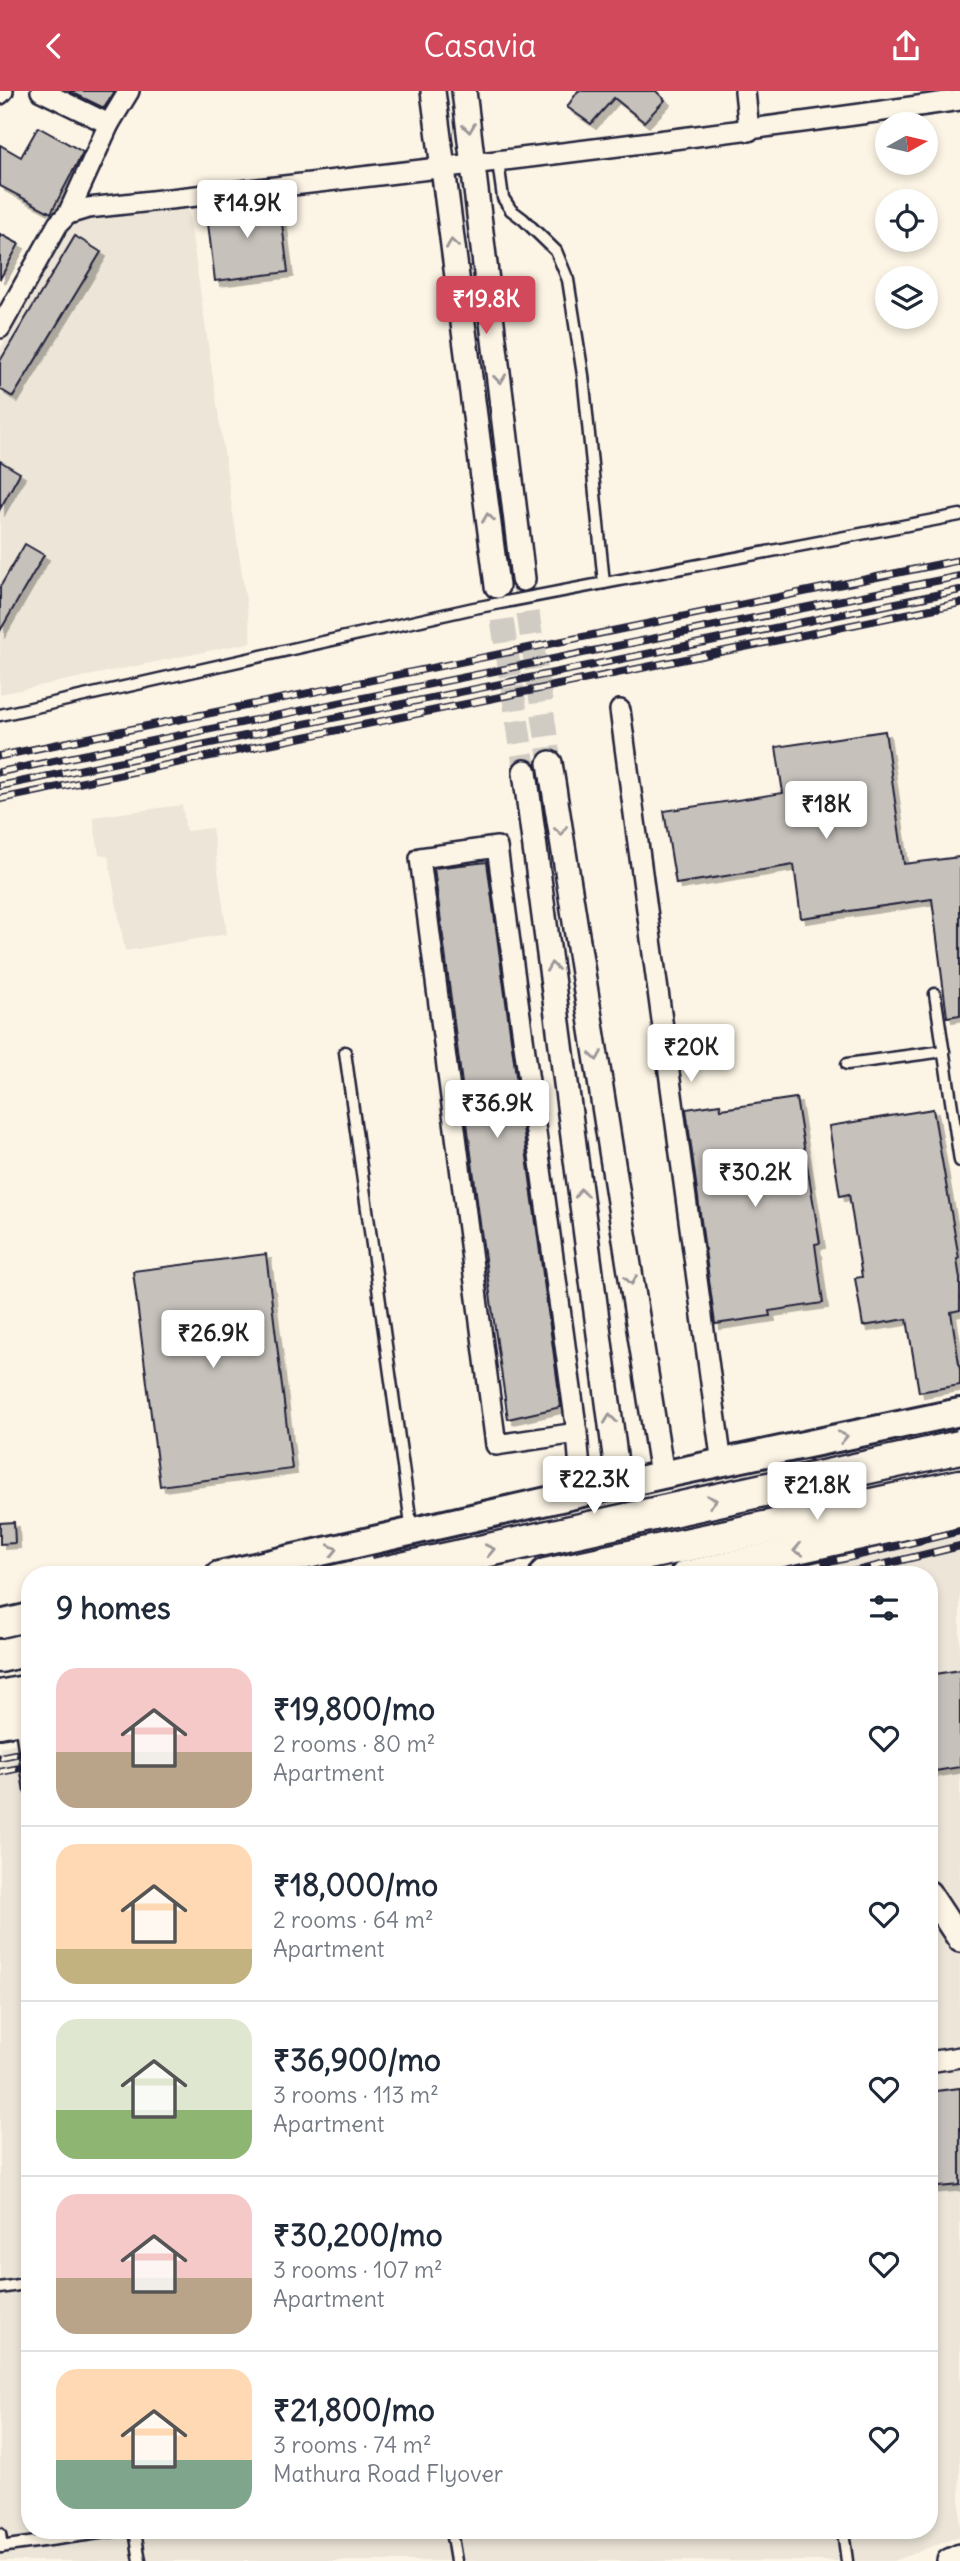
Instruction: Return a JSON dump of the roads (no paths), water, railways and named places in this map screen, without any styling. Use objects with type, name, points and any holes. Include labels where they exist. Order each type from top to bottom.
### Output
[{"type":"highway","points":[[416,1566],[960,1447]]},
{"type":"highway","points":[[588,1566],[960,1486]]},
{"type":"highway","points":[[0,1656],[21,1651]]},
{"type":"main road","points":[[259,1566],[662,1475],[960,1412]]},
{"type":"main road","points":[[741,1566],[960,1514]]},
{"type":"main road","points":[[412,1532],[419,1566]]},
{"type":"main road","points":[[0,1624],[21,1619]]},
{"type":"street","points":[[41,91],[109,124]]},
{"type":"street","points":[[0,328],[58,224],[68,214],[109,124],[129,91]]},
{"type":"street","points":[[433,91],[497,586]]},
{"type":"street","points":[[464,91],[523,579]]},
{"type":"street","points":[[744,91],[749,131]]},
{"type":"street","points":[[68,214],[89,208],[474,166],[749,131],[960,100]]},
{"type":"street","points":[[620,710],[722,1464]]},
{"type":"street","points":[[550,763],[662,1475]]},
{"type":"street","points":[[525,772],[619,1486]]},
{"type":"street","points":[[577,1433],[496,1445],[420,858],[497,847],[577,1433],[582,1495]]},
{"type":"street","points":[[938,1907],[960,1940]]},
{"type":"street","points":[[938,2061],[960,2057]]},
{"type":"street","points":[[949,2561],[960,2556]]},
{"type":"lane","points":[[498,162],[503,198],[511,210],[556,251],[568,280],[583,375],[604,583]]},
{"type":"lane","points":[[0,715],[474,608],[960,515]]},
{"type":"lane","points":[[935,994],[960,1161]]},
{"type":"lane","points":[[847,1064],[944,1051]]},
{"type":"lane","points":[[345,1052],[412,1532]]},
{"type":"lane","points":[[12,1715],[21,1752]]},
{"type":"lane","points":[[0,2288],[21,2284]]},
{"type":"lane","points":[[0,2534],[1,2547],[58,2539]]},
{"type":"lane","points":[[136,2539],[140,2561]]},
{"type":"lane","points":[[452,2539],[456,2561]]},
{"type":"lane","points":[[844,2539],[847,2561]]},
{"type":"tunnel","points":[[523,579],[550,763]]},
{"type":"tunnel","points":[[497,586],[525,772]]},
{"type":"railway","points":[[0,756],[960,560]]},
{"type":"railway","points":[[0,772],[960,576]]},
{"type":"railway","points":[[0,786],[960,590]]},
{"type":"railway","points":[[0,799],[960,603]]},
{"type":"railway","points":[[813,1566],[960,1531]]},
{"type":"railway","points":[[877,1566],[960,1546]]},
{"type":"railway","points":[[0,1757],[21,1753]]},
{"type":"railway","points":[[0,1772],[21,1768]]}]
